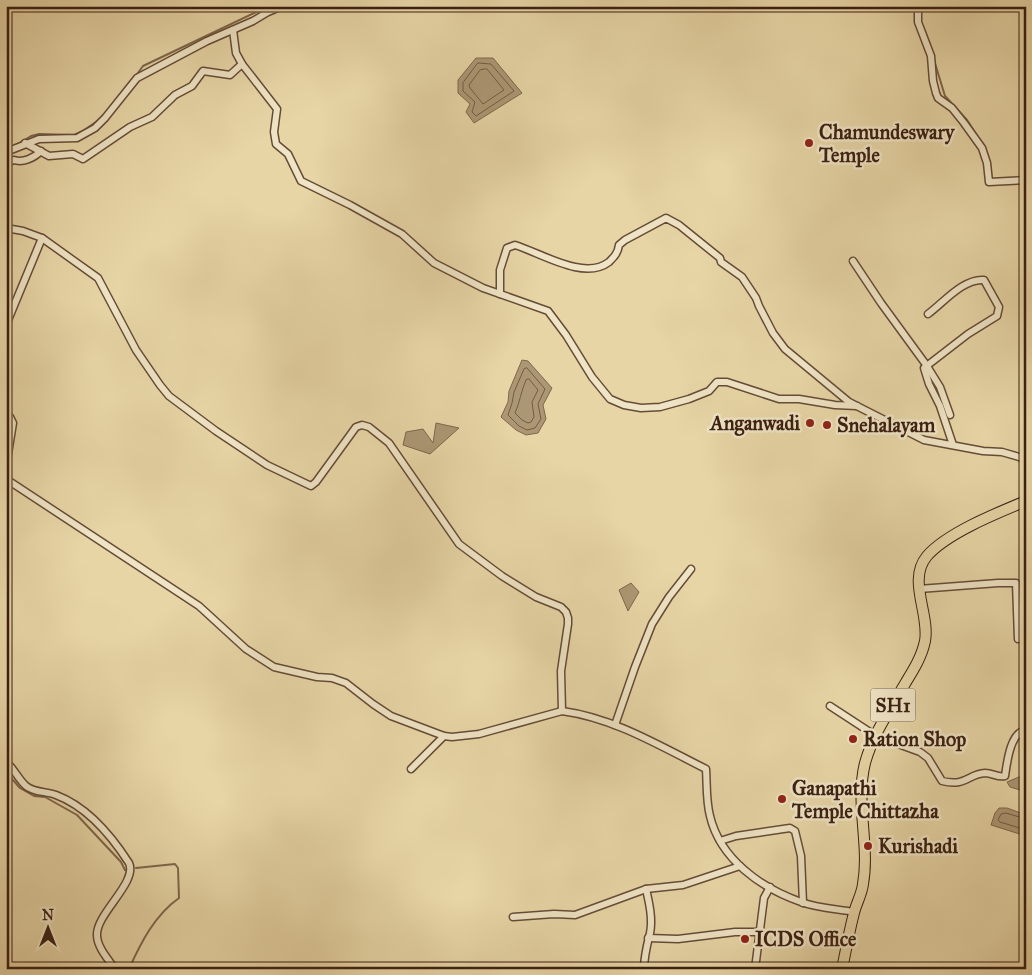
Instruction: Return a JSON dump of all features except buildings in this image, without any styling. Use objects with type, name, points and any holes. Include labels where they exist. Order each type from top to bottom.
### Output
[{"type":"main road","name":"SH1","points":[[842,969],[854,912],[863,885],[862,814],[864,769],[876,736],[918,661],[926,638],[919,589],[919,574],[922,565],[927,556],[952,536],[1026,501]]},
{"type":"street","points":[[6,152],[39,139],[77,138],[95,128],[105,118],[137,78],[207,41],[282,6]]},
{"type":"street","points":[[918,6],[918,22],[931,56],[933,81],[938,98],[952,108],[982,148],[987,163],[989,182],[1026,180]]},
{"type":"street","points":[[233,30],[236,54],[277,109],[274,132],[276,144],[288,154],[301,181],[350,205],[402,234],[434,264],[483,288],[548,312],[566,335],[592,378],[610,399],[624,405],[641,408],[660,407],[709,391],[717,382],[727,382],[779,399],[799,399],[835,405],[857,406]]},
{"type":"street","points":[[25,143],[49,156],[73,154],[83,158],[130,127],[152,117],[175,95],[192,86],[203,71],[230,75],[242,64]]},
{"type":"street","points":[[6,163],[34,157],[41,152]]},
{"type":"street","points":[[500,294],[500,270],[507,248],[515,245],[563,264],[582,268],[602,267],[613,258],[619,246],[625,240],[666,218],[679,225],[720,258],[721,262],[742,277],[756,298],[773,333],[785,349],[857,406],[924,440],[1002,452],[1026,459]]},
{"type":"street","points":[[6,228],[24,231],[42,238],[98,278],[136,350],[160,385],[170,396],[216,431],[267,465],[311,486],[316,482],[356,427],[362,425],[369,427],[389,443],[459,544],[502,576],[536,597],[561,607],[566,612],[568,624],[561,671],[562,711]]},
{"type":"street","points":[[6,325],[42,238]]},
{"type":"street","points":[[853,261],[927,366],[940,387],[950,415]]},
{"type":"street","points":[[928,314],[970,282],[979,280],[984,280],[999,307],[997,316],[968,334],[927,366],[924,372],[940,406],[953,445]]},
{"type":"street","points":[[6,414],[13,423],[6,466]]},
{"type":"street","points":[[6,479],[198,606],[258,658],[274,667],[317,677],[332,678],[346,683],[391,716],[444,736],[452,737],[479,734],[562,711],[575,713],[615,725],[706,769],[710,816],[723,847],[748,874],[803,903],[854,912]]},
{"type":"street","points":[[615,725],[652,624],[691,569]]},
{"type":"street","points":[[919,589],[1016,583],[1018,639]]},
{"type":"street","points":[[830,706],[876,736],[920,752],[928,758],[942,781],[951,783],[962,782],[988,773],[999,777],[1005,776],[1014,740],[1019,732],[1026,730]]},
{"type":"street","points":[[411,769],[444,736]]},
{"type":"street","points":[[6,762],[26,786],[55,795],[78,806],[106,830],[129,863],[130,873],[118,896],[103,917],[96,934],[102,949],[115,969]]},
{"type":"street","points":[[720,841],[736,836],[790,828],[794,831],[801,856],[803,903]]},
{"type":"street","points":[[513,917],[554,914],[575,915],[646,889],[683,885],[740,866]]},
{"type":"street","points":[[755,969],[764,898],[770,887]]},
{"type":"street","points":[[644,969],[644,958],[651,923],[646,889]]},
{"type":"street","points":[[648,938],[658,936],[678,939],[735,932],[759,932]]},
{"type":"water","points":[[476,58],[493,58],[522,93],[474,123],[466,112],[470,104],[458,93],[458,80]]},
{"type":"water","points":[[522,360],[528,361],[552,388],[543,405],[546,419],[538,433],[526,435],[516,430],[501,417]]},
{"type":"water","points":[[436,423],[459,428],[430,454],[403,445],[406,432],[423,429],[433,443]]},
{"type":"water","points":[[631,583],[639,592],[628,611],[619,590]]},
{"type":"water","points":[[1026,774],[1026,789],[1020,790],[1010,787],[1007,782]]},
{"type":"water","points":[[999,808],[1007,808],[1026,815],[1026,836],[991,825]]},
{"type":"waterway","points":[[135,77],[143,66],[269,6]]},
{"type":"waterway","points":[[912,6],[915,11]]},
{"type":"waterway","points":[[925,31],[932,50]]},
{"type":"waterway","points":[[934,60],[945,96],[967,120],[983,145]]},
{"type":"waterway","points":[[18,144],[31,136],[39,134],[74,135],[100,119]]},
{"type":"waterway","points":[[6,772],[20,788],[34,796],[45,797],[77,815],[121,862],[125,870]]},
{"type":"waterway","points":[[129,969],[138,949],[156,921],[179,898],[178,868],[175,864],[136,868]]},
{"type":"place","name":"Chamundeswary Temple","points":[[809,143]]},
{"type":"place","name":"Anganwadi","points":[[810,423]]},
{"type":"place","name":"Snehalayam","points":[[827,425]]},
{"type":"place","name":"Ration Shop","points":[[853,739]]},
{"type":"place","name":"Ganapathi Temple Chittazha","points":[[782,799]]},
{"type":"place","name":"Kurishadi","points":[[868,846]]},
{"type":"place","name":"ICDS Office","points":[[745,939]]}]
